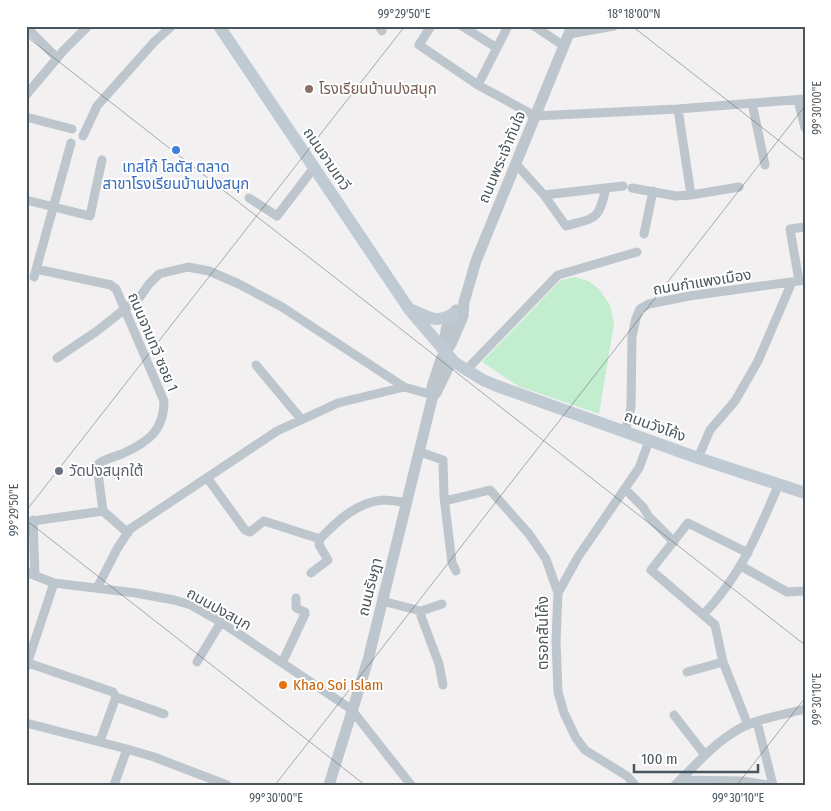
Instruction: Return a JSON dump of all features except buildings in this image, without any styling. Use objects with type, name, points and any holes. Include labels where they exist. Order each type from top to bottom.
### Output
[{"type":"main road","name":"ถนนจามเทวี","points":[[219,26],[313,169],[409,309],[444,352]]},
{"type":"main road","points":[[409,309],[434,319],[442,320],[452,314]]},
{"type":"main road","name":"ถนนวังโค้ง","points":[[444,352],[458,356],[488,376],[497,386]]},
{"type":"main road","name":"ถนนวังโค้ง","points":[[444,352],[454,362],[483,380],[497,386],[698,458],[805,492]]},
{"type":"street","points":[[26,95],[57,58],[88,26]]},
{"type":"street","points":[[83,136],[97,106],[155,41],[172,26]]},
{"type":"street","points":[[432,26],[419,45],[478,85],[535,116],[801,100],[805,128]]},
{"type":"street","points":[[462,26],[497,48]]},
{"type":"street","points":[[478,85],[508,26]]},
{"type":"street","points":[[534,26],[564,46]]},
{"type":"street","points":[[571,30],[614,26]]},
{"type":"street","points":[[26,27],[57,58]]},
{"type":"street","name":"ถนนพระเจ้าทันใจ","points":[[444,352],[451,344],[463,316],[464,302],[476,261],[571,30]]},
{"type":"street","points":[[752,103],[765,165]]},
{"type":"street","points":[[678,108],[692,195]]},
{"type":"street","points":[[26,117],[72,129]]},
{"type":"street","points":[[52,208],[72,143]]},
{"type":"street","points":[[26,200],[90,216],[102,160]]},
{"type":"street","points":[[516,164],[544,195],[566,226],[593,218],[600,211],[606,188]]},
{"type":"street","points":[[249,198],[277,216],[313,169]]},
{"type":"street","points":[[544,195],[627,187],[676,196],[739,188]]},
{"type":"street","points":[[644,234],[653,191]]},
{"type":"street","name":"ถนนจามทวี ซอย 1","points":[[52,208],[35,273],[111,284],[116,289],[164,401],[163,418],[158,429],[144,442],[97,464],[103,511]]},
{"type":"street","points":[[698,458],[710,430],[735,401],[758,361],[799,281],[790,229],[805,227]]},
{"type":"street","points":[[470,365],[558,275],[637,252]]},
{"type":"street","points":[[57,358],[97,331],[140,297],[159,274],[188,267],[209,271],[239,284],[282,307],[404,387],[433,395]]},
{"type":"street","name":"ถนนกำแพงเมือง","points":[[625,432],[631,407],[632,337],[640,309],[649,304],[689,296],[799,281]]},
{"type":"street","name":"ถนนพระเจ้าทันใจ","points":[[444,352],[444,336],[452,314],[464,302]]},
{"type":"street","name":"ถนนรัษฎา","points":[[329,785],[351,709],[368,660],[420,452],[433,395],[432,387],[444,352]]},
{"type":"street","points":[[256,365],[301,419]]},
{"type":"street","points":[[97,588],[116,549],[128,533],[150,515],[208,479],[278,431],[338,403],[404,387]]},
{"type":"street","points":[[558,592],[578,557],[639,468],[649,441]]},
{"type":"street","points":[[420,452],[443,460],[444,497],[452,563],[456,571]]},
{"type":"street","points":[[208,479],[240,523],[250,532],[264,521],[320,539]]},
{"type":"street","points":[[703,614],[727,588],[741,566],[779,484]]},
{"type":"street","points":[[625,489],[643,506],[649,517],[674,542]]},
{"type":"street","name":"ตรอกสันโค้ง","points":[[444,497],[449,500],[490,490],[529,534],[546,559],[558,592],[556,641],[558,692],[564,712],[576,738],[585,750],[627,776],[635,785]]},
{"type":"street","points":[[310,573],[328,560],[319,545],[320,539],[339,520],[362,506],[383,500],[407,503]]},
{"type":"street","points":[[30,573],[30,521],[103,511],[128,533]]},
{"type":"street","points":[[748,553],[688,523],[651,570],[714,625],[723,662],[753,723],[773,785]]},
{"type":"street","points":[[741,566],[787,592],[805,591]]},
{"type":"street","name":"ถนนปงสนุก","points":[[30,573],[54,583],[174,600],[191,605],[221,622],[351,709],[411,785]]},
{"type":"street","points":[[54,583],[27,665],[113,692],[116,697],[164,714]]},
{"type":"street","points":[[282,663],[305,614],[305,612],[296,608],[296,598]]},
{"type":"street","points":[[382,600],[421,611],[442,604]]},
{"type":"street","points":[[421,611],[421,616],[439,664],[443,684]]},
{"type":"street","points":[[197,662],[221,622]]},
{"type":"street","points":[[687,672],[723,662]]},
{"type":"street","points":[[100,741],[116,697]]},
{"type":"street","points":[[677,782],[726,738],[753,723],[805,709]]},
{"type":"street","points":[[674,715],[705,755]]},
{"type":"street","points":[[26,723],[100,741],[154,757],[226,785]]},
{"type":"street","points":[[114,785],[127,749]]},
{"type":"street","points":[[677,782],[742,781],[765,784]]},
{"type":"green space","points":[[575,277],[588,281],[599,289],[610,305],[614,323],[599,414],[518,386],[482,362],[561,280]]},
{"type":"place","name":"โรงเรียนบ้านปงสนุก","points":[[309,89]]},
{"type":"place","name":"เทสโก้ โลตัส ตลาด สาขาโรงเรียนบ้านปงสนุก","points":[[176,150]]},
{"type":"place","name":"วัดปงสนุกใต้","points":[[59,471]]},
{"type":"place","name":"Khao Soi Islam","points":[[283,685]]}]
